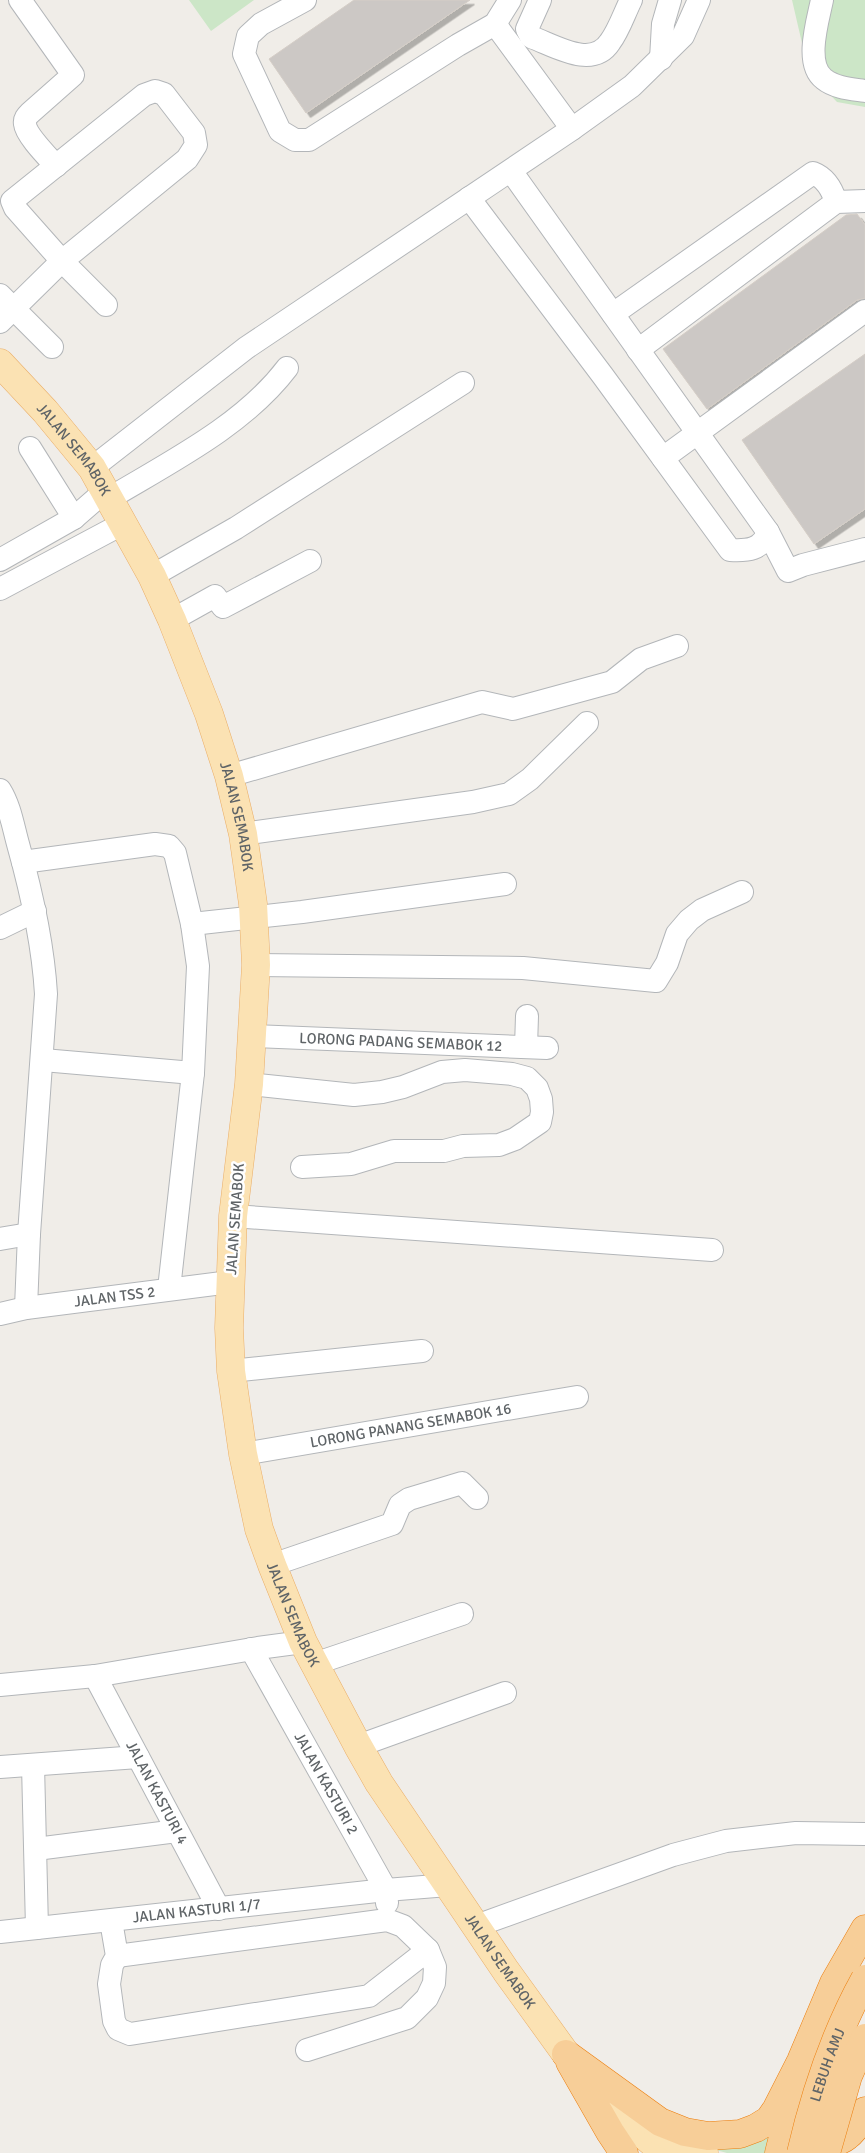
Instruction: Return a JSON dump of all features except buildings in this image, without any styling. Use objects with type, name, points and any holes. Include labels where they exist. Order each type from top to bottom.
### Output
[{"type":"highway","points":[[566,2054],[660,2122],[685,2132],[708,2136],[740,2134],[756,2128],[769,2120],[776,2110],[801,2061],[834,1983],[865,1929]]},
{"type":"highway","name":"LEBUH AMJ","points":[[801,2153],[824,2069],[852,2003],[865,1979]]},
{"type":"highway","name":"LEBUH AMJ","points":[[826,2153],[848,2076],[865,2038]]},
{"type":"highway","points":[[566,2054],[624,2153]]},
{"type":"highway","points":[[801,2061],[795,2099],[795,2116],[801,2132],[814,2140],[827,2143],[838,2142],[856,2128],[865,2112]]},
{"type":"highway","points":[[779,2153],[801,2061]]},
{"type":"main road","name":"JALAN SEMABOK","points":[[4,373],[45,411],[92,468],[152,576],[172,620],[209,714],[229,776],[243,834],[254,918],[256,965],[249,1084],[233,1216],[230,1282],[231,1371],[243,1454],[259,1529],[272,1565],[309,1653],[358,1746],[379,1783],[448,1885],[566,2054],[635,2128],[671,2153]]},
{"type":"main road","name":"JALAN SEMABOK","points":[[566,2054],[647,2123],[682,2144],[704,2153]]},
{"type":"street","points":[[20,0],[74,76],[30,113],[24,125],[56,166]]},
{"type":"street","points":[[305,0],[262,24],[248,36],[244,54],[280,131],[294,140],[309,140],[458,45],[495,24],[510,0]]},
{"type":"street","points":[[540,0],[527,29],[531,37],[582,56],[596,54],[609,44],[631,0]]},
{"type":"street","points":[[662,59],[662,24],[670,0]]},
{"type":"street","points":[[92,468],[246,348],[572,129],[632,86],[662,59],[683,36],[699,0]]},
{"type":"street","points":[[822,0],[813,46],[814,62],[822,78],[836,86],[865,92]]},
{"type":"street","points":[[495,24],[572,129]]},
{"type":"street","points":[[52,347],[5,309],[62,261],[187,159],[196,145],[194,133],[164,94],[156,91],[144,95],[12,201],[15,208],[62,261],[106,305]]},
{"type":"street","points":[[511,170],[768,532],[788,572],[803,565],[865,549]]},
{"type":"street","points":[[612,314],[813,173],[820,176],[827,183],[836,202]]},
{"type":"street","points":[[469,198],[730,550],[745,551],[755,548],[765,541],[768,532]]},
{"type":"street","points":[[638,350],[836,202],[865,201]]},
{"type":"street","points":[[663,458],[865,311]]},
{"type":"street","points":[[0,560],[74,518],[108,495],[202,442],[252,405],[287,368]]},
{"type":"street","points":[[152,576],[236,528],[462,383]]},
{"type":"street","points":[[30,448],[74,518]]},
{"type":"street","points":[[0,589],[124,523]]},
{"type":"street","points":[[172,620],[216,596],[222,607],[310,560]]},
{"type":"street","points":[[229,776],[482,702],[513,709],[612,682],[641,659],[677,646]]},
{"type":"street","points":[[243,834],[473,802],[509,794],[530,779],[587,723]]},
{"type":"street","points":[[0,790],[9,812],[36,911],[44,963],[46,994],[43,1060],[29,1234],[26,1308]]},
{"type":"street","points":[[23,862],[155,844],[169,846],[176,853],[192,924],[198,966],[193,1073],[169,1289]]},
{"type":"street","points":[[192,924],[254,918],[505,884]]},
{"type":"street","points":[[256,965],[523,968],[656,981],[667,963],[677,934],[689,920],[702,910],[742,892]]},
{"type":"street","points":[[0,928],[36,911]]},
{"type":"street","name":"LORONG PADANG SEMABOK 12","points":[[253,1036],[536,1048],[527,1016]]},
{"type":"street","points":[[43,1060],[193,1073]]},
{"type":"street","points":[[249,1084],[354,1095],[382,1092],[403,1087],[442,1072],[489,1071],[527,1078],[537,1088],[541,1099],[542,1112],[540,1122],[515,1139],[499,1145],[463,1146],[444,1151],[394,1151],[357,1163],[302,1167]]},
{"type":"street","points":[[233,1216],[712,1250]]},
{"type":"street","points":[[0,1239],[29,1234]]},
{"type":"street","name":"JALAN TSS 2","points":[[0,1314],[26,1308],[230,1282]]},
{"type":"street","points":[[231,1371],[422,1350]]},
{"type":"street","name":"LORONG PANANG SEMABOK 16","points":[[243,1454],[577,1397]]},
{"type":"street","points":[[272,1565],[392,1524],[400,1505],[409,1499],[462,1483],[477,1498]]},
{"type":"street","points":[[0,1685],[95,1676],[260,1648],[309,1653],[462,1614]]},
{"type":"street","name":"JALAN KASTURI 2","points":[[260,1648],[394,1889],[387,1920]]},
{"type":"street","name":"JALAN KASTURI 4","points":[[95,1676],[219,1909]]},
{"type":"street","points":[[358,1746],[505,1693]]},
{"type":"street","points":[[0,1767],[138,1757]]},
{"type":"street","points":[[33,1765],[37,1928]]},
{"type":"street","points":[[36,1849],[177,1831]]},
{"type":"street","points":[[476,1926],[673,1855],[726,1841],[796,1833],[865,1834]]},
{"type":"street","name":"JALAN KASTURI 1/7","points":[[0,1932],[394,1889],[448,1885]]},
{"type":"street","points":[[111,1920],[117,1956],[112,1965],[109,1984],[114,2021],[118,2029],[123,2033],[137,2034],[370,1996],[428,1950]]},
{"type":"street","points":[[117,1956],[387,1920],[403,1926],[418,1938],[428,1950],[434,1967],[434,1983],[427,1998],[407,2018],[307,2050]]},
{"type":"green space","points":[[189,0],[254,0],[211,31]]},
{"type":"green space","points":[[792,0],[865,0],[865,107],[837,102],[814,78],[805,56]]},
{"type":"green space","points":[[773,2129],[767,2153],[727,2153],[712,2149]]}]
